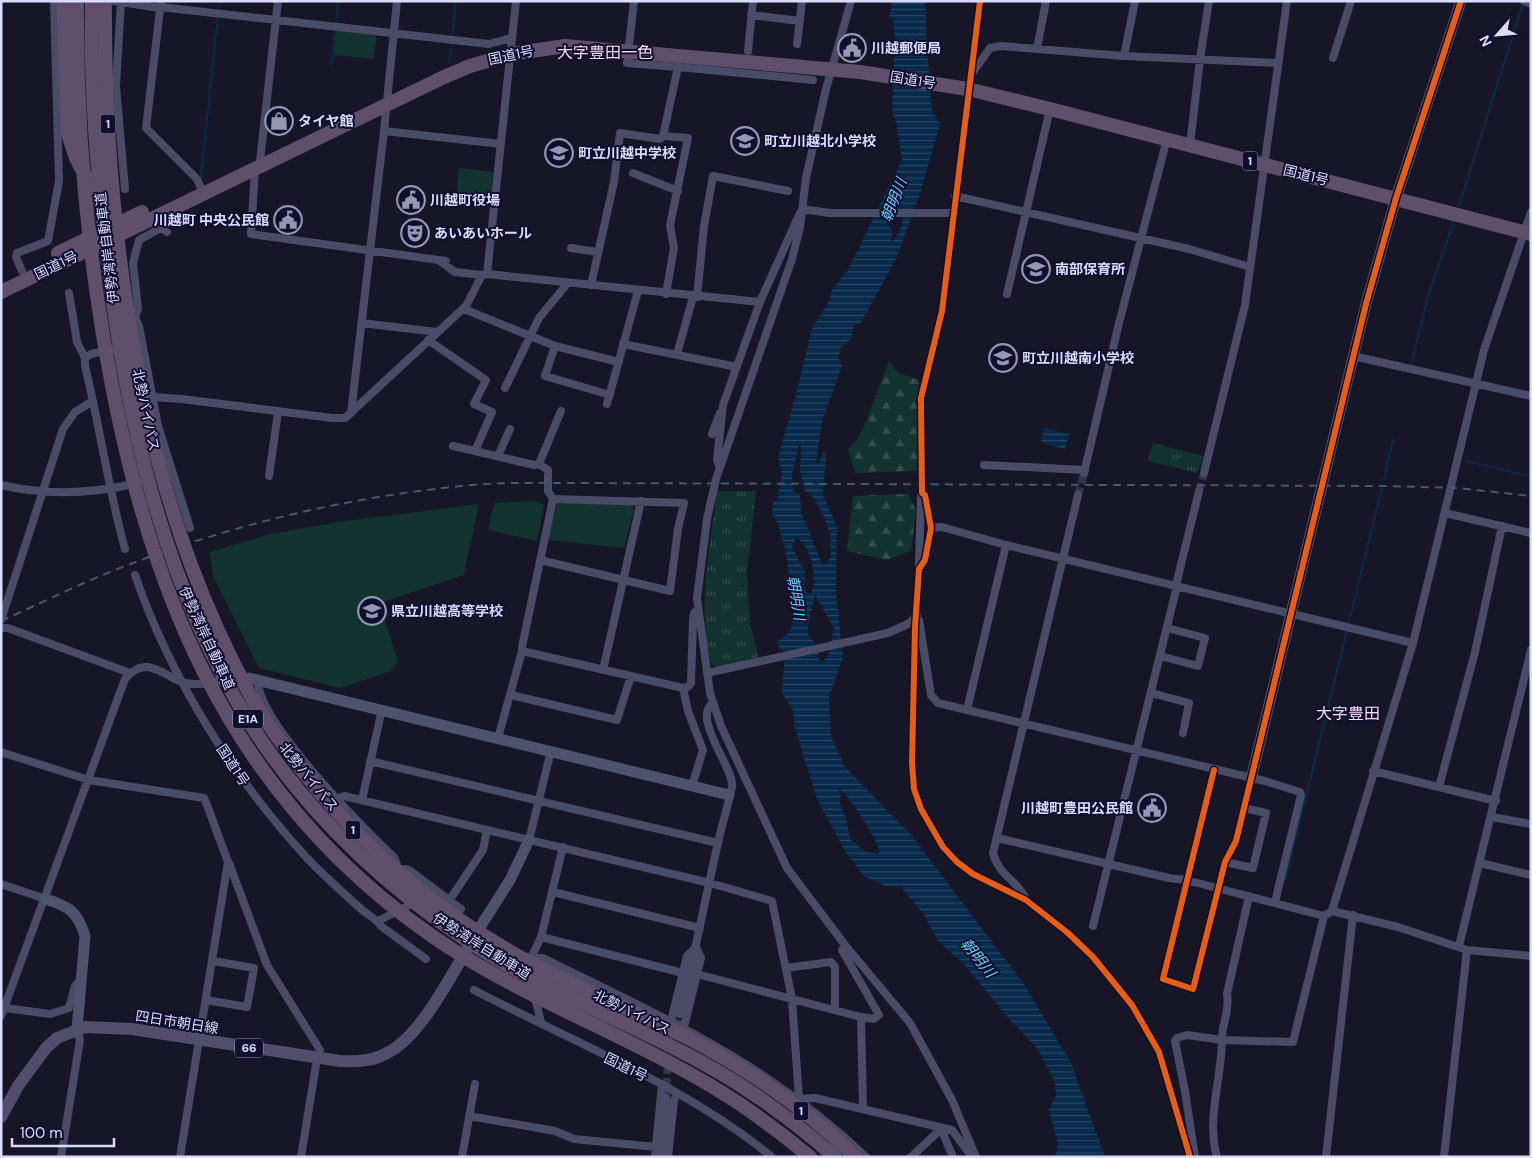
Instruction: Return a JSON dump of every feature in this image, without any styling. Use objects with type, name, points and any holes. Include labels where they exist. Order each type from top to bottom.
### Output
[{"type":"highway","name":"伊勢湾岸自動車道","points":[[77,1],[81,131],[91,250],[108,366],[127,457],[150,542],[177,616],[198,663],[242,740],[285,799],[326,844],[359,877],[429,934],[506,982],[695,1076],[760,1118],[810,1157]]},
{"type":"highway","name":"伊勢湾岸自動車道","points":[[92,1],[92,75],[100,194],[113,308],[137,435],[155,504],[179,577],[213,656],[254,730],[280,767],[336,832],[369,865],[437,920],[514,968],[704,1063],[775,1109],[835,1157]]},
{"type":"highway","name":"北勢バイパス","points":[[105,1],[115,145],[114,230],[131,316],[133,345],[146,413],[169,505],[194,577],[221,640],[255,704],[293,760],[320,793],[374,852],[402,871],[426,896],[477,932],[717,1054],[795,1106],[855,1157]]},
{"type":"highway","name":"北勢バイパス","points":[[60,3],[67,123],[65,144],[114,230]]},
{"type":"highway","name":"国道1号","points":[[1,281],[298,147],[470,66],[511,54],[565,46],[629,50],[832,69],[964,85],[1527,233]]},
{"type":"highway","name":"国道1号","points":[[1,292],[114,230],[139,214],[200,186],[257,165]]},
{"type":"highway","points":[[113,198],[118,207],[125,212],[139,214]]},
{"type":"main road","name":"四日市朝日線","points":[[1,1117],[35,1060],[58,1038],[77,1029],[100,1026],[364,1061],[380,1056],[396,1048],[421,1022],[477,932]]},
{"type":"street","points":[[278,1],[257,165],[251,234],[443,261],[455,272],[760,302]]},
{"type":"street","points":[[351,413],[384,131],[397,1]]},
{"type":"street","points":[[152,397],[345,418],[464,308],[484,275],[501,144],[516,1]]},
{"type":"street","points":[[634,1],[627,63],[746,72],[813,80]]},
{"type":"street","points":[[748,51],[753,1]]},
{"type":"street","points":[[797,44],[802,1]]},
{"type":"street","points":[[851,1],[832,69],[806,178],[800,227],[792,259],[711,495],[697,588],[698,610],[713,704],[721,726],[787,868],[845,945],[910,1023],[952,1100],[974,1157]]},
{"type":"street","points":[[980,1],[964,85],[955,196],[942,311],[920,398],[922,493],[918,613],[931,696],[938,703],[1138,750],[1250,779],[1265,781],[1300,792],[1301,795],[1275,902]]},
{"type":"street","points":[[1037,49],[1046,1]]},
{"type":"street","points":[[1124,56],[1135,1]]},
{"type":"street","points":[[1190,145],[1209,1]]},
{"type":"street","points":[[1204,473],[1245,305],[1287,1]]},
{"type":"street","points":[[1333,58],[1351,1]]},
{"type":"street","points":[[1214,770],[1163,979],[1193,989],[1225,862],[1236,842],[1353,356],[1396,198],[1461,1]]},
{"type":"street","points":[[125,189],[115,145],[119,2],[160,5],[489,44],[512,38]]},
{"type":"street","points":[[160,5],[146,128],[197,179],[200,186]]},
{"type":"street","points":[[751,14],[800,21]]},
{"type":"street","points":[[964,85],[990,48],[1001,46],[1124,56],[1277,63]]},
{"type":"street","points":[[663,136],[678,67]]},
{"type":"street","points":[[1007,294],[1050,109]]},
{"type":"street","points":[[384,131],[501,144]]},
{"type":"street","points":[[591,285],[614,182],[620,133],[660,139],[663,136],[688,138],[670,225],[674,248],[666,294]]},
{"type":"street","points":[[984,465],[1085,472],[1141,238],[1167,139]]},
{"type":"street","points":[[22,271],[16,257],[17,253],[48,241],[65,144]]},
{"type":"street","points":[[633,173],[678,191]]},
{"type":"street","points":[[677,354],[695,297],[704,226],[713,176],[788,191]]},
{"type":"street","points":[[955,196],[1141,238],[1250,267]]},
{"type":"street","points":[[802,209],[830,213],[953,213]]},
{"type":"street","points":[[712,434],[760,302],[802,209]]},
{"type":"street","points":[[1195,1157],[1175,1041],[1177,1038],[1187,1035],[1222,1040],[1293,1042],[1324,916],[1332,910],[1413,643],[1484,350],[1527,233],[1531,212]]},
{"type":"street","points":[[131,316],[138,309],[133,263],[139,240],[161,228],[167,232]]},
{"type":"street","points":[[570,248],[598,252]]},
{"type":"street","points":[[505,388],[543,312],[567,284]]},
{"type":"street","points":[[607,404],[638,291]]},
{"type":"street","points":[[69,293],[77,342],[85,358],[109,490],[125,549]]},
{"type":"street","points":[[464,308],[555,346],[619,362]]},
{"type":"street","name":"1","points":[[131,316],[139,326],[152,397],[172,473],[190,528]]},
{"type":"street","points":[[361,323],[437,332]]},
{"type":"street","points":[[428,340],[486,380],[474,404],[492,412],[475,451]]},
{"type":"street","points":[[623,344],[737,366]]},
{"type":"street","points":[[85,358],[91,354],[133,345]]},
{"type":"street","points":[[555,346],[545,376],[610,395]]},
{"type":"street","points":[[1353,356],[1531,396]]},
{"type":"street","points":[[1,620],[3,605],[65,423],[75,412],[93,400]]},
{"type":"street","points":[[720,468],[718,459],[724,404]]},
{"type":"street","points":[[539,464],[561,411]]},
{"type":"street","points":[[269,476],[278,412]]},
{"type":"street","points":[[498,456],[510,429]]},
{"type":"street","points":[[453,446],[534,465],[539,464],[548,470],[548,491],[553,499],[522,651],[498,738]]},
{"type":"street","points":[[1,485],[29,492],[76,493],[109,490],[172,473]]},
{"type":"street","points":[[1093,926],[1138,750],[1199,491]]},
{"type":"street","points":[[919,569],[925,560],[931,528],[925,495],[922,493]]},
{"type":"street","points":[[1026,900],[1022,891],[999,870],[993,853],[1078,495]]},
{"type":"street","points":[[540,560],[670,591],[674,550],[684,503],[553,499]]},
{"type":"street","points":[[604,670],[641,501]]},
{"type":"street","points":[[1445,512],[1531,533]]},
{"type":"street","points":[[1438,787],[1475,652],[1502,526]]},
{"type":"street","points":[[931,528],[942,527],[1006,545],[1413,643]]},
{"type":"street","points":[[967,710],[1006,545]]},
{"type":"street","name":"国道1号","points":[[135,575],[153,624],[183,682],[229,760],[279,826],[307,858],[344,894],[370,917],[378,921],[381,926],[426,959]]},
{"type":"street","points":[[522,651],[683,688],[688,687],[691,683],[693,620],[694,613],[698,610]]},
{"type":"street","points":[[707,673],[871,637],[904,627],[918,613]]},
{"type":"street","points":[[918,613],[915,627],[912,762],[914,789],[921,809],[943,847],[956,862],[973,874],[1026,900],[1068,933],[1092,957],[1132,1005],[1159,1052],[1190,1157]]},
{"type":"street","points":[[1,628],[8,628],[130,673]]},
{"type":"street","points":[[1160,656],[1198,666],[1205,638],[1167,628]]},
{"type":"street","points":[[1459,946],[1496,801],[1531,650]]},
{"type":"street","points":[[1,1016],[123,685],[130,673],[136,670],[152,668],[169,674],[183,682],[253,679],[730,795]]},
{"type":"street","points":[[511,695],[617,720],[630,676]]},
{"type":"street","points":[[253,679],[274,718],[336,799],[394,857],[402,871]]},
{"type":"street","points":[[683,688],[688,711],[704,750],[692,786]]},
{"type":"street","points":[[1151,694],[1189,703],[1183,733]]},
{"type":"street","points":[[680,1014],[732,785],[731,778],[715,744],[707,712],[709,706],[713,704]]},
{"type":"street","points":[[362,800],[382,709]]},
{"type":"street","points":[[477,932],[510,880],[529,840],[551,751]]},
{"type":"street","points":[[1,752],[89,780],[204,798],[267,965],[318,1054],[301,1157]]},
{"type":"street","points":[[370,761],[718,842]]},
{"type":"street","points":[[1373,772],[1496,801]]},
{"type":"street","points":[[336,799],[344,796],[563,847],[710,883],[772,901],[792,999],[800,1099]]},
{"type":"street","points":[[1225,862],[1253,868],[1266,814],[1244,808]]},
{"type":"street","points":[[1492,817],[1531,824]]},
{"type":"street","points":[[449,901],[483,850],[487,830]]},
{"type":"street","points":[[997,838],[1169,878],[1186,880],[1324,916]]},
{"type":"street","points":[[541,1022],[537,1013],[526,958],[541,937],[563,847]]},
{"type":"street","points":[[394,857],[402,871],[461,909]]},
{"type":"street","points":[[180,1157],[228,862]]},
{"type":"street","points":[[1480,863],[1531,875]]},
{"type":"street","points":[[1,884],[65,906],[73,911],[80,921],[85,936],[77,1029],[80,1040],[61,1157]]},
{"type":"street","points":[[553,892],[700,928]]},
{"type":"street","points":[[378,921],[426,896]]},
{"type":"street","points":[[1217,1157],[1212,1140],[1222,1040],[1229,1006],[1226,994],[1249,896]]},
{"type":"street","points":[[1332,910],[1468,950],[1531,956]]},
{"type":"street","points":[[1326,1157],[1353,915]]},
{"type":"street","points":[[541,937],[683,972]]},
{"type":"street","points":[[697,974],[874,1019],[879,1015],[842,950],[845,945]]},
{"type":"street","points":[[671,1021],[687,956],[696,947]]},
{"type":"street","points":[[684,1027],[700,958],[696,947]]},
{"type":"street","points":[[1444,1157],[1468,950]]},
{"type":"street","points":[[526,958],[543,958],[684,1027],[731,1053],[800,1099],[866,1157]]},
{"type":"street","points":[[206,1000],[247,1007],[254,968],[213,962]]},
{"type":"street","points":[[786,968],[831,962],[835,966],[835,1010]]},
{"type":"street","points":[[5,1008],[50,1014],[69,1008],[75,986],[82,977]]},
{"type":"street","name":"国道1号","points":[[474,990],[536,1023],[541,1022],[548,1029],[677,1092],[724,1120],[772,1157]]},
{"type":"street","points":[[861,1017],[864,1109]]},
{"type":"street","points":[[462,1157],[475,1084]]},
{"type":"street","points":[[655,1157],[662,1084]]},
{"type":"street","points":[[668,1157],[677,1092]]},
{"type":"street","points":[[661,1157],[666,1098]]},
{"type":"street","points":[[800,1099],[815,1098],[941,1129],[952,1130],[974,1157]]},
{"type":"street","points":[[469,1116],[554,1131],[574,1139],[656,1147]]},
{"type":"street","points":[[911,1157],[941,1129]]},
{"type":"street","points":[[941,1129],[953,1157]]},
{"type":"green space","points":[[336,28],[377,33],[374,59],[334,55]]},
{"type":"green space","points":[[459,168],[493,172],[490,204],[456,200]]},
{"type":"green space","points":[[889,361],[898,373],[919,380],[917,471],[855,473],[848,450],[861,434]]},
{"type":"green space","points":[[1153,443],[1203,456],[1198,473],[1148,461]]},
{"type":"green space","points":[[717,491],[756,491],[747,574],[750,624],[759,657],[718,668],[711,663],[705,620],[708,555]]},
{"type":"green space","points":[[908,494],[916,510],[911,551],[887,560],[847,551],[853,496]]},
{"type":"green space","points":[[534,501],[544,505],[537,541],[488,530],[494,503]]},
{"type":"green space","points":[[557,503],[631,505],[634,509],[624,548],[548,540]]},
{"type":"green space","points":[[479,504],[464,575],[380,603],[398,662],[391,671],[340,688],[259,668],[213,576],[210,552],[270,534],[338,522]]},
{"type":"water","name":"朝明川","points":[[892,1],[926,1],[926,36],[932,110],[940,124],[919,197],[896,259],[861,323],[854,325],[851,339],[841,347],[838,358],[842,366],[822,421],[816,464],[819,463],[824,450],[826,457],[823,494],[837,527],[836,591],[843,657],[829,697],[831,737],[845,767],[912,836],[1024,984],[1071,1063],[1105,1157],[1055,1157],[1058,1144],[1049,1110],[1056,1095],[1055,1082],[1037,1048],[1010,1020],[963,963],[938,941],[924,915],[901,887],[887,887],[864,876],[846,853],[817,799],[795,728],[793,710],[782,693],[785,652],[779,648],[777,642],[790,632],[793,621],[793,598],[785,548],[777,522],[772,514],[773,503],[778,497],[782,473],[778,457],[812,329],[829,301],[832,290],[848,270],[902,160],[896,122],[892,113],[895,36],[893,18],[889,19]],"holes":[[[902,207],[902,224],[895,240],[890,241],[893,232],[889,225]],[[799,445],[801,447],[800,470],[805,491],[813,497],[824,517],[831,537],[831,557],[823,566],[801,512],[800,494],[793,492],[792,475]],[[796,538],[801,541],[810,556],[814,582],[812,592],[807,595],[804,586],[805,572],[792,548]],[[815,595],[834,628],[829,652],[824,661],[820,661],[816,645],[808,634],[808,626]],[[838,788],[850,801],[867,826],[880,851],[877,854],[865,851],[850,839],[846,817],[840,804],[841,795]]]},
{"type":"water","points":[[1044,428],[1069,434],[1065,449],[1041,442]]},
{"type":"waterway","points":[[219,11],[220,1]]},
{"type":"waterway","points":[[336,24],[338,1]]},
{"type":"waterway","points":[[452,37],[456,1]]},
{"type":"waterway","points":[[1459,206],[1523,3]]},
{"type":"waterway","points":[[201,176],[218,15]]},
{"type":"waterway","points":[[331,65],[335,30]]},
{"type":"waterway","points":[[449,63],[452,43]]},
{"type":"waterway","points":[[1411,365],[1429,293],[1454,221]]},
{"type":"waterway","points":[[1384,479],[1393,440]]},
{"type":"waterway","points":[[1467,461],[1531,477]]},
{"type":"waterway","points":[[1348,626],[1382,488]]},
{"type":"waterway","points":[[1285,881],[1347,631]]},
{"type":"tunnel","points":[[1078,495],[1084,473]]},
{"type":"tunnel","points":[[1199,491],[1204,473]]},
{"type":"tunnel","points":[[666,1098],[668,1056],[680,1014]]},
{"type":"railway","points":[[1,621],[115,570],[201,539],[246,526],[336,505],[427,490],[472,485],[540,483],[1387,486],[1458,488],[1531,496]]},
{"type":"cycle path","points":[[980,1],[942,311],[921,398],[922,493],[925,495],[931,528],[925,560],[919,569],[915,627],[912,763],[914,789],[921,809],[943,847],[957,862],[973,874],[1026,900],[1068,933],[1093,957],[1132,1005],[1159,1052],[1190,1157]]},
{"type":"cycle path","points":[[1214,770],[1163,979],[1193,989],[1225,862],[1236,841],[1366,304],[1396,198],[1461,1]]},
{"type":"place","name":"川越郵便局","points":[[852,48]]},
{"type":"place","name":"タイヤ館","points":[[279,121]]},
{"type":"place","name":"町立川越北小学校","points":[[745,141]]},
{"type":"place","name":"町立川越中学校","points":[[559,153]]},
{"type":"place","name":"川越町役場","points":[[411,200]]},
{"type":"place","name":"川越町 中央公民館","points":[[288,220]]},
{"type":"place","name":"あいあいホール","points":[[415,233]]},
{"type":"place","name":"南部保育所","points":[[1036,269]]},
{"type":"place","name":"町立川越南小学校","points":[[1003,358]]},
{"type":"place","name":"県立川越高等学校","points":[[372,611]]},
{"type":"place","name":"川越町豊田公民館","points":[[1152,808]]},
{"type":"district","name":"大字豊田一色","points":[[605,52]]},
{"type":"district","name":"大字豊田","points":[[1348,713]]}]
